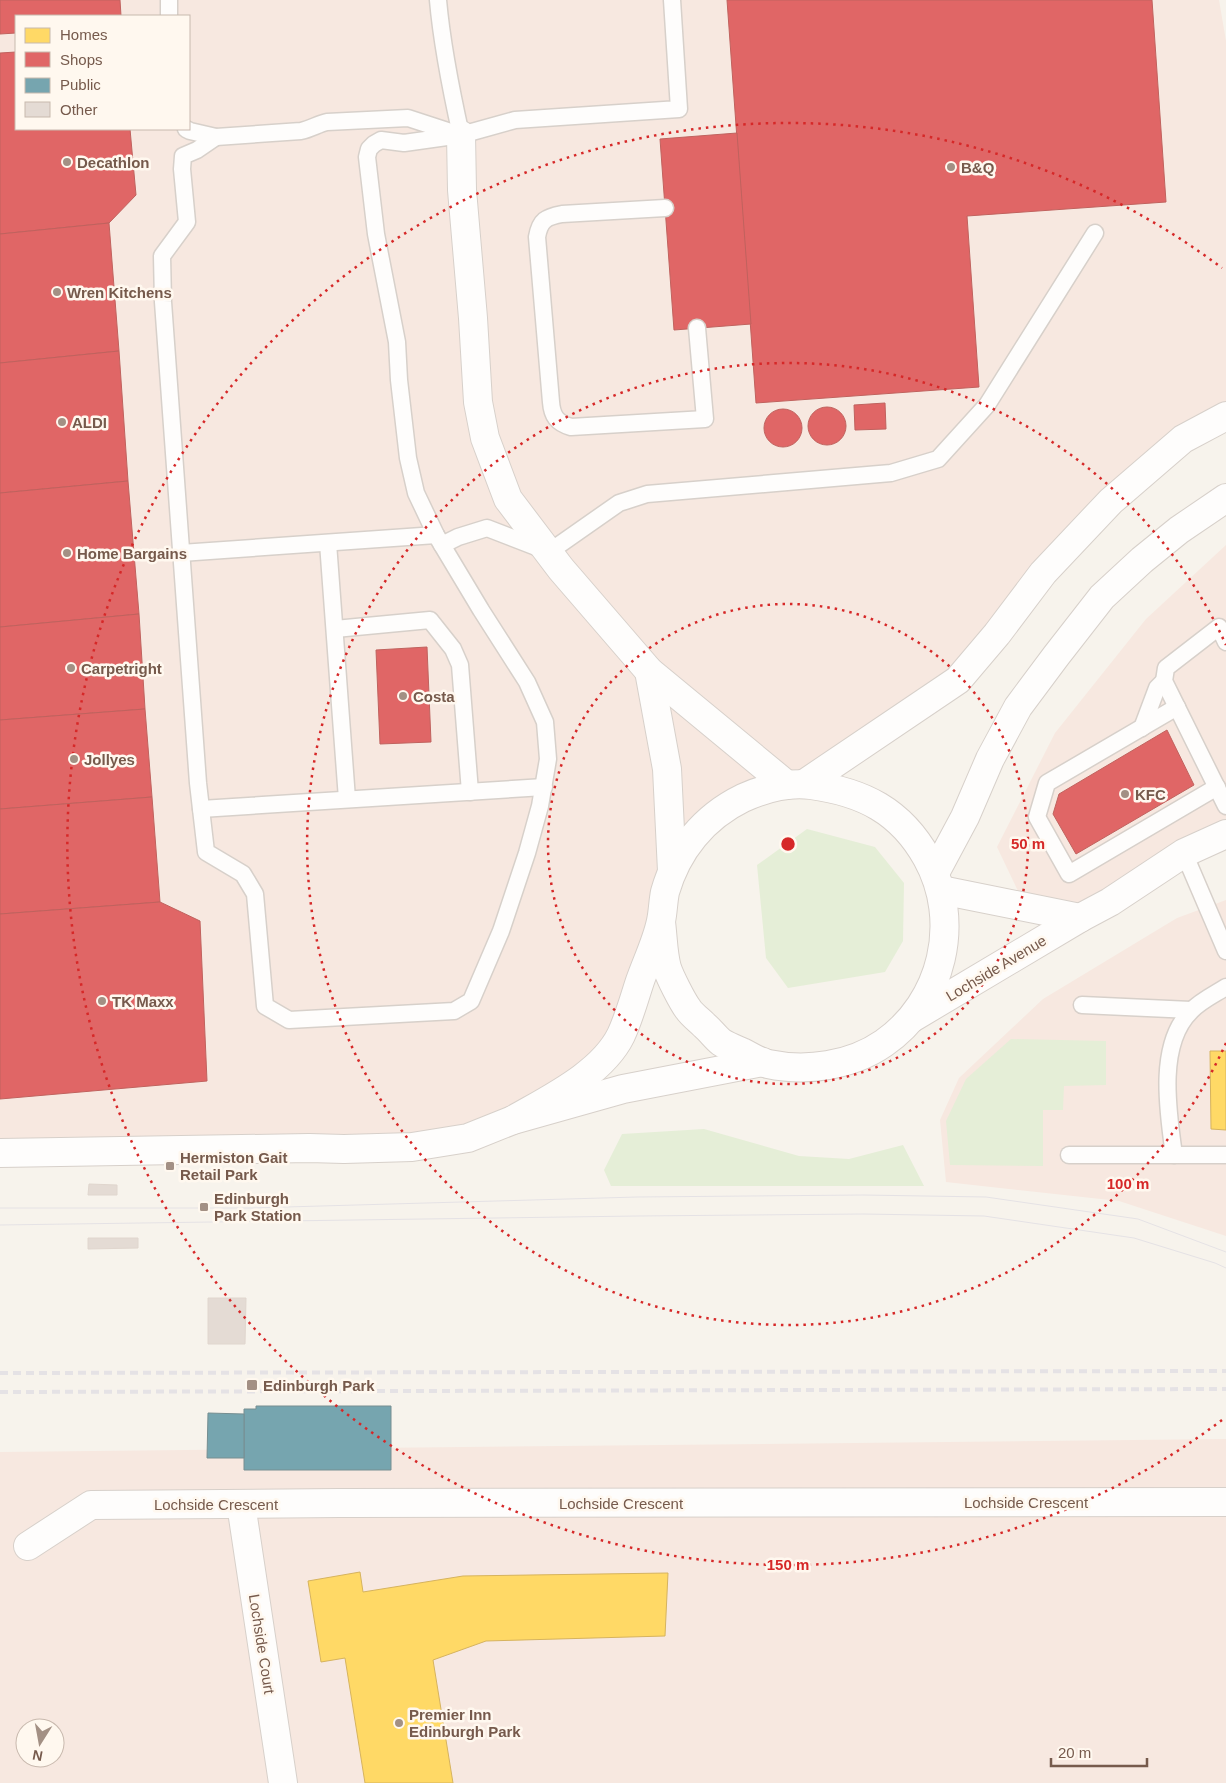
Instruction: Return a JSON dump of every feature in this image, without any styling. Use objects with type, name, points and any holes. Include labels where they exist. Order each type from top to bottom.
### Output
[{"type":"street","points":[[461,135],[462,190],[478,402],[485,438],[508,499],[561,569],[649,671],[795,784]]},
{"type":"street","points":[[795,784],[958,680],[997,634],[1043,572],[1110,501],[1226,405]]},
{"type":"street","points":[[1183,439],[1226,416]]},
{"type":"street","points":[[938,881],[990,758],[1018,707],[1061,649],[1102,596],[1179,530],[1226,498]]},
{"type":"street","points":[[649,671],[667,769],[672,871]]},
{"type":"street","points":[[513,1120],[583,1077],[609,1053],[620,1036],[661,922],[664,895],[672,871],[682,852],[693,836],[714,816],[727,806],[756,792],[795,784],[837,788],[868,800],[896,819],[919,843],[938,881],[946,923],[942,957],[931,989],[912,1018],[884,1043],[848,1061],[809,1068],[763,1062],[721,1042],[688,1009],[667,968],[661,922]]},
{"type":"street","name":"Lochside Avenue","points":[[912,1018],[1110,902],[1184,853],[1226,834]]},
{"type":"street","name":"Lochside Avenue","points":[[938,881],[1080,918]]},
{"type":"street","points":[[0,1153],[412,1147],[468,1138],[513,1120],[623,1089],[763,1062]]},
{"type":"street","name":"Lochside Crescent","points":[[28,1546],[91,1505],[1226,1502]]},
{"type":"street","name":"Lochside Court","points":[[241,1504],[283,1783]]},
{"type":"lane","points":[[169,0],[170,15]]},
{"type":"lane","points":[[438,0],[443,52],[461,135]]},
{"type":"lane","points":[[216,137],[197,150],[183,156],[182,169],[187,222],[162,256],[181,553],[206,852],[243,874],[255,894],[265,1006],[288,1020],[454,1010],[471,1001],[501,931],[527,853],[540,806],[548,759],[545,722],[527,682],[439,540],[416,493],[408,458],[399,380],[397,342],[376,234],[367,157],[369,149],[381,140],[404,143],[461,135],[515,120],[680,109],[672,0]]},
{"type":"lane","points":[[188,130],[216,137],[301,131],[328,122],[408,118],[461,135]]},
{"type":"lane","points":[[665,208],[562,214],[551,216],[542,222],[537,237],[551,402],[554,415],[559,422],[571,427],[705,419],[697,328]]},
{"type":"lane","points":[[181,553],[328,543],[439,540],[458,537],[487,528],[548,552],[619,503],[647,494],[891,473],[938,459],[987,405],[1095,232]]},
{"type":"lane","points":[[328,543],[347,799]]},
{"type":"lane","points":[[335,629],[430,620],[453,649],[460,665],[470,792]]},
{"type":"lane","points":[[1226,642],[1222,624],[1166,668],[1164,681],[1226,806]]},
{"type":"lane","points":[[1142,728],[1157,688],[1164,681]]},
{"type":"lane","points":[[1177,707],[1047,783],[1037,817],[1069,874],[1216,787]]},
{"type":"lane","points":[[201,809],[544,787]]},
{"type":"lane","points":[[1184,853],[1226,951]]},
{"type":"lane","points":[[1174,1155],[1168,1106],[1168,1073],[1172,1042],[1180,1025],[1191,1010],[1226,987]]},
{"type":"lane","points":[[1082,1005],[1191,1010]]},
{"type":"lane","points":[[1069,1155],[1226,1155]]},
{"type":"shaded area","name":"Hermiston Gait Retail Park","points":[[0,0],[1219,0],[1226,41],[1226,405],[997,634],[804,784],[708,820],[609,1053],[468,1138],[0,1153]]},
{"type":"shaded area","points":[[1226,545],[1226,821],[1086,904],[1018,891],[997,847],[1055,733],[1146,619]]},
{"type":"shaded area","points":[[1226,900],[1226,1236],[1119,1201],[946,1182],[940,1120],[959,1078],[1043,999],[1177,918]]},
{"type":"shaded area","points":[[1226,1439],[1226,1783],[0,1783],[0,1452]]},
{"type":"green space","points":[[807,829],[875,847],[904,883],[903,941],[885,972],[788,988],[766,958],[757,865]]},
{"type":"green space","points":[[1011,1039],[1106,1041],[1106,1085],[1064,1086],[1063,1110],[1043,1110],[1043,1166],[950,1165],[946,1121],[966,1079]]},
{"type":"green space","points":[[704,1129],[799,1156],[849,1159],[903,1145],[924,1186],[611,1186],[604,1170],[622,1134]]},
{"type":"building: Homes","points":[[1210,1051],[1226,1051],[1226,1130],[1211,1129]]},
{"type":"building: Homes","name":"Premier Inn Edinburgh Park","points":[[360,1572],[363,1592],[463,1576],[668,1573],[665,1636],[486,1641],[433,1660],[453,1783],[365,1783],[345,1658],[321,1662],[308,1581]]},
{"type":"building: Shops","points":[[0,0],[120,0],[121,15],[15,15],[15,33],[0,34]]},
{"type":"building: Shops","name":"B&Q","points":[[727,0],[1152,0],[1166,202],[967,216],[979,387],[756,403]]},
{"type":"building: Shops","name":"Decathlon","points":[[15,52],[15,130],[130,130],[136,195],[109,223],[0,234],[0,53]]},
{"type":"building: Shops","points":[[737,133],[751,324],[674,330],[660,139]]},
{"type":"building: Shops","name":"Wren Kitchens","points":[[109,223],[119,351],[0,363],[0,234]]},
{"type":"building: Shops","name":"ALDI","points":[[119,351],[128,481],[0,493],[0,363]]},
{"type":"building: Shops","points":[[885,403],[886,429],[855,430],[854,405]]},
{"type":"building: Shops","points":[[827,407],[841,412],[846,426],[841,440],[827,445],[813,440],[808,426],[813,412]]},
{"type":"building: Shops","points":[[783,409],[796,415],[802,428],[796,441],[783,447],[770,441],[764,428],[770,415]]},
{"type":"building: Shops","name":"Home Bargains","points":[[128,481],[139,614],[0,627],[0,493]]},
{"type":"building: Shops","name":"Carpetright","points":[[139,614],[145,709],[0,720],[0,627]]},
{"type":"building: Shops","name":"Costa","points":[[427,647],[431,742],[380,744],[376,650]]},
{"type":"building: Shops","name":"Jollyes","points":[[145,709],[152,797],[0,809],[0,720]]},
{"type":"building: Shops","points":[[1167,730],[1194,785],[1076,854],[1053,814],[1059,794]]},
{"type":"building: Shops","points":[[152,797],[160,902],[0,914],[0,809]]},
{"type":"building: Shops","name":"TK Maxx","points":[[160,902],[200,921],[207,1081],[0,1099],[0,914]]},
{"type":"building: Public","points":[[256,1406],[391,1406],[391,1470],[244,1470],[244,1409],[256,1409]]},
{"type":"building: Public","points":[[208,1413],[244,1414],[244,1458],[207,1458]]},
{"type":"building: Other","points":[[89,1184],[117,1185],[117,1195],[88,1195]]},
{"type":"building: Other","points":[[88,1238],[138,1238],[138,1248],[88,1249]]},
{"type":"building: Other","points":[[208,1298],[246,1298],[245,1344],[208,1344]]},
{"type":"tram line","points":[[0,1208],[251,1208],[637,1197],[863,1195],[986,1197],[1138,1219],[1226,1252]]},
{"type":"tram line","points":[[0,1225],[637,1216],[863,1214],[984,1216],[1134,1238],[1226,1268]]},
{"type":"railway","points":[[0,1373],[1226,1371]]},
{"type":"railway","points":[[0,1392],[1226,1389]]},
{"type":"place","name":"Decathlon","points":[[67,162]]},
{"type":"place","name":"B&Q","points":[[951,167]]},
{"type":"place","name":"Wren Kitchens","points":[[57,292]]},
{"type":"place","name":"ALDI","points":[[62,422]]},
{"type":"place","name":"Home Bargains","points":[[67,553]]},
{"type":"place","name":"Carpetright","points":[[71,668]]},
{"type":"place","name":"Costa","points":[[403,696]]},
{"type":"place","name":"Jollyes","points":[[74,759]]},
{"type":"place","name":"KFC","points":[[1125,794]]},
{"type":"place","name":"TK Maxx","points":[[102,1001]]},
{"type":"place","name":"Hermiston Gait Retail Park","points":[[170,1166]]},
{"type":"place","name":"Edinburgh Park Station","points":[[204,1207]]},
{"type":"place","name":"Edinburgh Park","points":[[252,1385]]},
{"type":"place","name":"Premier Inn Edinburgh Park","points":[[399,1723]]}]
